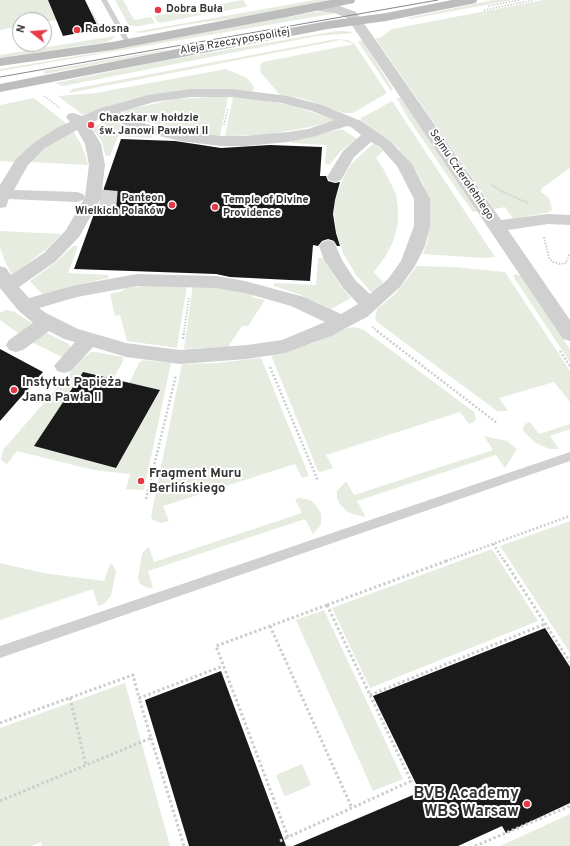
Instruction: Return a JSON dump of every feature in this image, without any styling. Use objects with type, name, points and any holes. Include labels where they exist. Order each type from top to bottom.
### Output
[{"type":"street","name":"Aleja Rzeczypospolitej","points":[[0,62],[128,43],[349,0]]},
{"type":"street","points":[[354,18],[353,9],[363,0]]},
{"type":"street","name":"Aleja Rzeczypospolitej","points":[[0,88],[354,18],[409,13],[471,0]]},
{"type":"street","points":[[317,7],[338,9],[354,18]]},
{"type":"street","name":"Sejmu Czteroletniego","points":[[354,18],[570,334]]},
{"type":"street","points":[[1,197],[22,162],[40,145],[62,131],[72,117],[106,111],[153,98],[191,93],[232,93],[283,99],[317,108],[348,121],[385,144],[404,164],[422,199],[422,226],[409,262],[394,283],[355,313],[324,331],[285,346],[233,354],[180,357],[126,350],[71,334],[38,318],[10,292]]},
{"type":"street","points":[[106,111],[141,127],[180,136],[245,141],[288,137],[311,133],[348,121]]},
{"type":"street","points":[[10,292],[50,257],[68,238],[84,216],[97,165],[93,144],[72,117]]},
{"type":"street","points":[[335,177],[348,154],[371,134]]},
{"type":"street","points":[[1,197],[89,198]]},
{"type":"street","points":[[496,226],[548,219],[570,220]]},
{"type":"street","points":[[328,246],[332,260],[349,284],[355,313]]},
{"type":"street","points":[[10,292],[76,291],[137,280],[216,282],[245,287],[297,302],[355,313]]},
{"type":"street","points":[[16,345],[48,322]]},
{"type":"street","points":[[64,366],[89,339]]},
{"type":"lane","points":[[104,0],[128,43]]},
{"type":"lane","points":[[0,652],[570,456]]},
{"type":"path","points":[[221,140],[232,93]]},
{"type":"path","points":[[45,97],[72,117]]},
{"type":"path","points":[[490,183],[501,192],[533,205]]},
{"type":"path","points":[[541,234],[545,239],[549,258],[553,262]]},
{"type":"path","points":[[548,263],[566,263],[570,253]]},
{"type":"path","points":[[146,499],[180,357],[191,281]]},
{"type":"path","points":[[355,313],[497,423]]},
{"type":"path","points":[[262,349],[318,481]]},
{"type":"path","points":[[288,837],[216,646],[570,516]]},
{"type":"path","points":[[493,544],[570,662]]},
{"type":"path","points":[[280,841],[411,781],[327,605]]},
{"type":"path","points":[[370,695],[545,624]]},
{"type":"path","points":[[270,626],[352,808]]},
{"type":"path","points":[[140,698],[223,666]]},
{"type":"path","points":[[0,723],[133,675],[184,846]]},
{"type":"path","points":[[70,698],[86,765]]},
{"type":"path","points":[[0,801],[151,738]]},
{"type":"path","points":[[475,846],[570,806]]},
{"type":"shaded area","points":[[0,0],[48,0],[57,20],[52,21],[52,12],[12,12],[12,28],[0,30]]},
{"type":"shaded area","points":[[115,0],[123,0],[134,20],[151,17],[155,23],[129,26]]},
{"type":"shaded area","points":[[243,0],[247,6],[246,7],[207,14],[200,8]]},
{"type":"shaded area","points":[[315,0],[329,0],[253,16],[190,24],[141,33],[134,32]]},
{"type":"shaded area","points":[[493,0],[512,0],[410,19],[408,18]]},
{"type":"shaded area","points":[[543,0],[570,0],[570,168],[542,188],[541,192],[549,198],[552,209],[550,212],[513,219],[505,207],[494,209],[375,38],[381,37],[392,29]]},
{"type":"shaded area","points":[[197,8],[202,14],[201,15],[160,23],[154,16]]},
{"type":"shaded area","points":[[329,11],[337,13],[0,71],[0,69],[102,52],[314,12]]},
{"type":"shaded area","points":[[336,31],[354,33],[317,36],[63,86],[55,83],[162,61]]},
{"type":"shaded area","points":[[115,36],[107,42],[52,50],[52,46]]},
{"type":"shaded area","points":[[336,39],[347,40],[354,43],[387,93],[353,113],[344,113],[301,98],[280,95],[261,73],[260,65],[263,62],[354,44],[341,40],[69,93],[72,89]]},
{"type":"shaded area","points":[[362,40],[393,89],[391,91],[358,42]]},
{"type":"shaded area","points":[[165,51],[45,74],[44,71]]},
{"type":"shaded area","points":[[18,52],[40,52],[0,58],[0,55]]},
{"type":"shaded area","points":[[226,69],[247,78],[254,87],[253,91],[201,89],[141,97],[124,101],[83,115],[58,96],[96,93]]},
{"type":"shaded area","points":[[228,97],[220,136],[170,131],[171,128],[144,121],[121,111],[176,99]]},
{"type":"shaded area","points":[[233,97],[291,105],[335,120],[310,127],[276,133],[275,135],[225,136]]},
{"type":"shaded area","points":[[34,98],[67,124],[14,162],[0,161],[0,105]]},
{"type":"shaded area","points":[[397,98],[401,98],[477,211],[473,212],[462,197],[408,118]]},
{"type":"shaded area","points":[[392,101],[495,257],[485,258],[423,254],[427,243],[429,228],[427,197],[423,183],[416,171],[399,149],[361,121],[361,118]]},
{"type":"shaded area","points":[[110,120],[152,135],[151,138],[118,136],[110,156],[106,156],[101,140],[92,128]]},
{"type":"shaded area","points":[[342,129],[357,139],[341,151],[329,165],[325,164],[327,145],[292,143],[292,141]]},
{"type":"shaded area","points":[[73,131],[81,144],[88,165],[30,162],[49,145]]},
{"type":"shaded area","points":[[374,143],[383,151],[376,158],[396,194],[398,223],[393,242],[385,257],[374,272],[383,282],[372,293],[356,275],[343,253],[337,235],[334,214],[335,200],[344,176],[351,164]]},
{"type":"shaded area","points":[[0,231],[61,234],[48,248],[12,275],[0,247]]},
{"type":"shaded area","points":[[73,246],[78,246],[68,273],[109,275],[108,278],[72,286],[43,295],[30,281],[56,262]]},
{"type":"shaded area","points":[[318,258],[323,258],[341,287],[351,298],[331,309],[298,294],[274,286],[274,283],[316,285]]},
{"type":"shaded area","points":[[417,266],[454,267],[505,272],[570,371],[570,402],[554,382],[499,398],[508,411],[497,411],[377,322],[375,318],[377,309],[395,294]]},
{"type":"shaded area","points":[[516,274],[521,276],[570,349],[570,362],[513,276]]},
{"type":"shaded area","points":[[151,285],[187,285],[177,348],[127,341],[120,315],[115,316],[110,294],[123,291],[125,288]]},
{"type":"shaded area","points":[[193,285],[210,286],[252,294],[252,297],[265,300],[248,326],[242,326],[228,347],[184,349]]},
{"type":"shaded area","points":[[6,310],[15,312],[36,326],[22,336],[0,320],[0,313]]},
{"type":"shaded area","points":[[354,327],[364,330],[474,412],[476,419],[474,422],[469,424],[460,412],[326,455],[333,468],[320,472],[318,471],[271,355],[314,343],[343,329]]},
{"type":"shaded area","points":[[43,331],[69,344],[71,349],[64,358],[29,341]]},
{"type":"shaded area","points":[[91,352],[123,357],[123,361],[113,379],[83,372],[35,446],[116,468],[160,391],[129,383],[139,363],[143,360],[171,363],[144,490],[126,489],[130,474],[94,470],[17,451],[7,464],[1,460],[3,450],[81,360]]},
{"type":"shaded area","points":[[261,358],[309,476],[302,478],[295,464],[163,506],[169,521],[162,523],[153,520],[151,516],[182,364],[217,363]]},
{"type":"shaded area","points":[[530,422],[539,434],[570,424],[570,429],[550,436],[559,449],[549,449],[536,443],[524,432],[523,428],[525,424]]},
{"type":"shaded area","points":[[484,436],[507,441],[517,449],[505,468],[496,455],[357,501],[366,517],[348,512],[341,506],[337,499],[337,491],[346,481],[354,495],[493,450]]},
{"type":"shaded area","points":[[300,498],[310,500],[316,505],[321,514],[321,525],[313,534],[305,519],[148,571],[153,588],[148,588],[140,584],[138,578],[142,554],[149,547],[154,562],[302,513],[295,499]]},
{"type":"shaded area","points":[[570,521],[570,653],[500,546]]},
{"type":"shaded area","points":[[492,549],[538,621],[370,688],[332,608]]},
{"type":"shaded area","points":[[0,563],[43,573],[104,581],[110,564],[113,565],[116,572],[111,596],[104,604],[98,606],[93,589],[0,620]]},
{"type":"shaded area","points":[[324,610],[403,779],[373,791],[296,620]]},
{"type":"shaded area","points":[[125,683],[170,846],[42,846],[41,842],[32,846],[0,846],[0,728]]},
{"type":"shaded area","points":[[302,764],[311,785],[286,796],[284,795],[276,775]]},
{"type":"shaded area","points":[[570,814],[570,846],[500,846]]},
{"type":"building","points":[[48,0],[85,0],[99,29],[63,36]]},
{"type":"building","name":"Temple of Divine Providence","points":[[121,139],[175,141],[221,148],[270,145],[322,147],[320,176],[326,176],[328,181],[335,183],[340,182],[333,214],[340,246],[337,246],[334,241],[328,239],[322,241],[318,246],[313,245],[310,281],[230,277],[216,274],[74,269],[95,211],[102,199],[104,188]]},
{"type":"building","name":"Instytut Papieża Jana Pawła II","points":[[0,349],[43,372],[0,421]]},
{"type":"building","points":[[83,372],[160,390],[116,468],[34,446]]},
{"type":"building","points":[[545,628],[570,667],[570,803],[506,833],[502,826],[458,846],[293,846],[420,792],[373,696]]},
{"type":"building","points":[[221,671],[286,846],[189,846],[145,700]]},
{"type":"tunnel","points":[[100,198],[123,200]]},
{"type":"tram line","points":[[0,77],[438,0]]},
{"type":"place","name":"Dobra Buła","points":[[158,10]]},
{"type":"place","name":"Radosna","points":[[77,30]]},
{"type":"place","name":"Chaczkar w hołdzie św. Janowi Pawłowi II","points":[[91,125]]},
{"type":"place","name":"Panteon Wielkich Polaków","points":[[172,205]]},
{"type":"place","name":"Temple of Divine Providence","points":[[215,207]]},
{"type":"place","name":"Instytut Papieża Jana Pawła II","points":[[14,390]]},
{"type":"place","name":"Fragment Muru Berlińskiego","points":[[141,481]]},
{"type":"place","name":"BVB Academy WBS Warsaw","points":[[527,804]]}]
